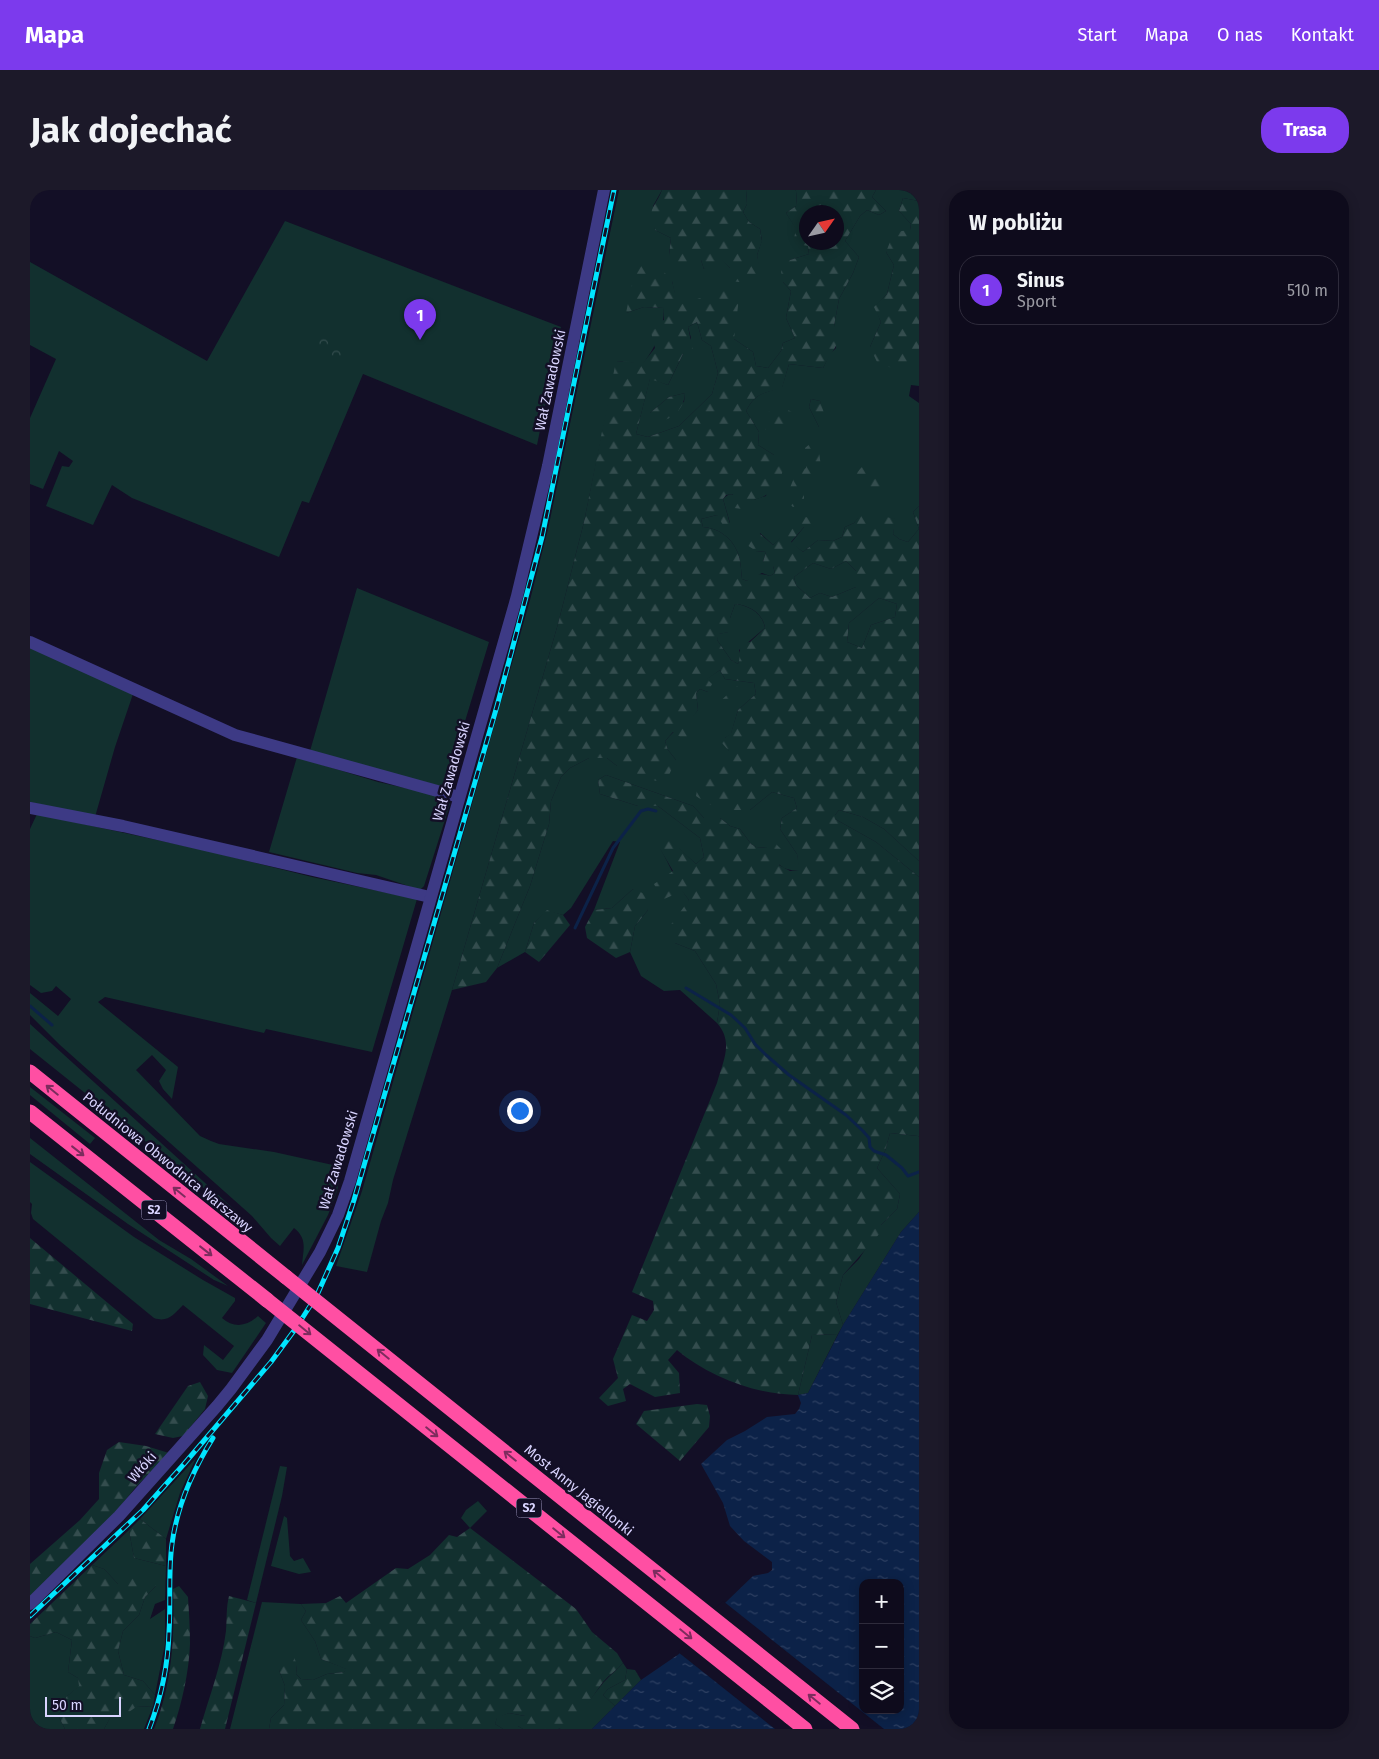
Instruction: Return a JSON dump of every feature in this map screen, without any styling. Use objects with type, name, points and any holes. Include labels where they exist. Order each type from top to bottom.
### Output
[{"type":"highway","name":"Południowa Obwodnica Warszawy","points":[[30,1072],[286,1277]]},
{"type":"highway","name":"S2","points":[[30,1112],[805,1729]]},
{"type":"highway","name":"Most Anny Jagiellonki","points":[[286,1277],[852,1729]]},
{"type":"street","name":"Wał Zawadowski","points":[[267,1340],[320,1252],[342,1205],[516,596],[539,505],[604,190]]},
{"type":"street","points":[[30,642],[235,735],[459,797]]},
{"type":"street","points":[[30,808],[124,826],[430,897]]},
{"type":"street","name":"Włóki","points":[[30,1604],[119,1516],[217,1406],[267,1340]]},
{"type":"green space","points":[[619,190],[662,190],[653,206],[655,230],[671,238],[669,255],[701,260],[704,269],[720,257],[730,268],[759,269],[757,255],[762,240],[760,229],[749,222],[743,212],[747,204],[746,190],[797,191],[796,206],[786,213],[799,232],[799,250],[808,250],[809,254],[790,260],[783,282],[791,291],[786,318],[795,338],[783,343],[781,351],[768,368],[756,366],[753,352],[677,305],[672,281],[626,313],[644,307],[664,308],[661,331],[652,351],[643,364],[617,361],[584,522],[558,624],[452,990],[393,1180],[367,1272],[336,1266],[362,1191],[530,600],[548,529]]},
{"type":"green space","points":[[662,190],[746,190],[747,204],[743,212],[749,222],[760,229],[762,241],[757,255],[760,269],[749,283],[730,281],[730,268],[720,258],[714,266],[704,269],[701,260],[692,270],[677,267],[669,255],[671,238],[655,230],[653,222],[652,208]]},
{"type":"green space","points":[[795,190],[876,190],[872,197],[886,211],[879,215],[867,210],[860,216],[845,241],[859,257],[839,299],[834,326],[841,334],[823,368],[789,364],[782,388],[757,397],[746,411],[759,432],[758,445],[774,455],[783,469],[778,484],[770,493],[752,501],[743,509],[734,508],[733,494],[726,495],[723,499],[730,524],[723,525],[717,515],[701,519],[703,527],[719,531],[731,541],[737,551],[742,579],[747,581],[755,575],[770,576],[775,573],[773,566],[765,566],[763,562],[766,552],[756,551],[747,545],[750,534],[759,533],[773,545],[780,538],[781,526],[796,516],[814,518],[817,523],[813,527],[804,527],[791,542],[803,552],[818,540],[833,541],[842,537],[845,527],[854,523],[862,512],[896,519],[893,534],[899,539],[908,542],[919,529],[919,861],[884,829],[863,817],[839,810],[835,815],[835,819],[876,842],[919,877],[919,1137],[890,1133],[885,1151],[877,1168],[900,1194],[897,1209],[881,1225],[881,1232],[843,1275],[836,1302],[843,1325],[838,1334],[812,1335],[798,1395],[766,1392],[734,1383],[690,1360],[677,1350],[668,1360],[679,1373],[680,1393],[655,1397],[630,1384],[623,1389],[626,1401],[608,1406],[599,1398],[618,1378],[613,1359],[632,1315],[647,1321],[654,1310],[653,1301],[632,1292],[717,1083],[726,1052],[726,1045],[725,1037],[717,1023],[720,1004],[716,984],[695,951],[675,943],[667,930],[689,900],[682,891],[662,900],[654,884],[673,871],[659,847],[667,837],[696,864],[704,857],[700,838],[658,806],[638,806],[600,794],[598,780],[606,775],[693,806],[704,818],[720,818],[730,826],[740,829],[751,844],[756,847],[767,848],[774,842],[785,853],[779,865],[790,871],[799,870],[797,854],[780,829],[782,818],[797,808],[794,798],[772,792],[750,810],[727,810],[706,803],[696,796],[698,785],[716,764],[729,761],[729,751],[722,743],[731,733],[738,710],[756,694],[754,683],[725,679],[720,670],[707,679],[712,684],[708,692],[700,689],[696,693],[698,710],[691,719],[694,735],[683,738],[673,732],[665,741],[668,750],[676,760],[668,777],[656,781],[617,766],[607,758],[589,758],[570,768],[561,777],[551,801],[549,824],[530,886],[497,968],[486,982],[452,990],[558,624],[584,522],[616,361],[643,363],[655,348],[649,325],[664,320],[664,308],[644,307],[626,313],[636,265],[655,262],[672,281],[678,305],[726,290],[739,298],[734,339],[753,352],[756,366],[768,368],[781,351],[783,343],[795,338],[786,318],[791,291],[783,282],[781,271],[790,260],[809,254],[808,250],[844,250],[844,205],[799,205],[799,244],[793,243],[796,229],[786,213],[796,206],[797,192]],"holes":[[[697,322],[702,340],[711,346],[718,373],[712,394],[679,426],[648,437],[636,434],[650,379],[668,385],[683,354],[693,351],[688,327]],[[846,561],[856,571],[856,587],[832,597],[820,593],[810,598],[796,585],[794,577],[813,563],[831,569]],[[879,598],[897,604],[895,617],[871,625],[862,648],[847,642],[849,623]],[[735,604],[745,606],[758,614],[765,628],[750,642],[741,643],[738,664],[731,660],[717,640],[719,634],[729,632],[733,626],[730,618]]]},
{"type":"green space","points":[[876,190],[919,190],[919,201],[903,198],[899,211],[911,224],[910,230],[886,252],[894,265],[887,294],[875,307],[881,322],[870,347],[919,363],[919,386],[911,385],[909,396],[919,403],[919,506],[913,512],[919,529],[908,542],[899,539],[893,534],[895,519],[859,517],[854,523],[845,527],[842,537],[833,541],[818,540],[803,552],[791,543],[804,527],[813,527],[814,518],[773,545],[760,533],[756,551],[766,552],[763,562],[773,566],[775,573],[770,576],[762,573],[747,581],[742,579],[737,551],[731,541],[719,531],[703,527],[701,519],[717,515],[730,523],[723,499],[730,494],[751,500],[766,496],[774,455],[758,445],[759,432],[746,411],[757,397],[782,387],[789,364],[823,368],[830,354],[836,348],[834,326],[839,299],[859,257],[845,241],[860,216],[867,210],[879,215],[886,211],[872,197]],"holes":[[[811,399],[820,401],[825,427],[819,427],[809,407]]]},
{"type":"green space","points":[[903,198],[919,201],[919,363],[894,369],[877,362],[870,347],[881,322],[874,307],[887,294],[894,265],[886,252],[894,232],[910,230],[911,224],[899,211]]},
{"type":"green space","points":[[285,221],[561,327],[537,445],[363,374],[309,503],[302,501],[279,557],[132,498],[112,485],[93,525],[46,506],[62,466],[69,467],[73,461],[59,451],[43,489],[30,484],[30,418],[56,359],[30,345],[30,262],[207,361]]},
{"type":"green space","points":[[697,322],[702,340],[711,346],[718,373],[712,394],[679,426],[648,437],[636,434],[650,378],[668,385],[691,338],[688,327]],"holes":[[[685,393],[684,402],[650,413],[669,397]]]},
{"type":"green space","points":[[318,336],[348,348],[349,356],[330,358],[314,341]]},
{"type":"green space","points":[[685,393],[680,408],[673,416],[658,422],[650,413],[669,397]]},
{"type":"green space","points":[[811,399],[820,401],[827,422],[825,427],[819,427],[809,407]]},
{"type":"green space","points":[[783,407],[795,414],[794,423],[771,432],[765,429],[762,414]]},
{"type":"green space","points":[[811,443],[818,444],[821,467],[804,491],[804,503],[793,507],[785,500],[796,473],[806,468],[805,448]]},
{"type":"green space","points":[[865,464],[881,471],[885,481],[878,489],[872,490],[854,475]]},
{"type":"green space","points":[[919,506],[919,529],[913,512]]},
{"type":"green space","points":[[846,561],[856,571],[856,587],[832,597],[820,593],[810,598],[796,585],[794,577],[813,563],[831,569]]},
{"type":"green space","points":[[357,588],[489,642],[453,761],[447,788],[310,751]]},
{"type":"green space","points":[[879,598],[897,604],[895,617],[871,625],[862,648],[847,642],[849,623]]},
{"type":"green space","points":[[735,604],[745,606],[758,614],[765,628],[739,650],[741,656],[738,664],[731,660],[717,640],[718,634],[728,632]]},
{"type":"green space","points":[[30,646],[133,694],[115,747],[95,817],[30,802]]},
{"type":"green space","points":[[720,670],[725,679],[754,683],[756,694],[738,710],[731,734],[725,738],[729,751],[729,762],[750,810],[772,792],[794,798],[797,808],[782,818],[780,829],[797,854],[800,870],[783,868],[767,848],[756,847],[751,844],[740,829],[730,826],[720,818],[704,818],[693,806],[606,775],[598,780],[600,794],[638,806],[658,806],[700,838],[704,857],[696,864],[667,838],[660,848],[689,900],[675,943],[695,951],[716,984],[720,1004],[717,1023],[680,990],[664,991],[641,976],[630,952],[635,926],[648,910],[633,889],[612,908],[594,910],[620,842],[613,841],[571,908],[563,915],[547,911],[534,923],[525,952],[497,968],[530,886],[549,824],[551,801],[561,777],[570,768],[589,758],[607,758],[617,766],[676,760],[668,750],[665,741],[698,710],[696,693],[700,689],[708,692],[706,679]]},
{"type":"green space","points":[[737,686],[744,692],[723,712],[715,708],[716,705]]},
{"type":"green space","points":[[297,757],[378,782],[446,797],[450,804],[424,886],[420,890],[376,875],[357,873],[269,852]]},
{"type":"green space","points":[[839,810],[863,817],[884,829],[919,861],[919,877],[876,842],[835,819],[835,815]]},
{"type":"green space","points":[[37,814],[417,899],[372,1052],[266,1029],[264,1033],[105,997],[98,1002],[178,1067],[172,1099],[159,1081],[166,1070],[152,1055],[136,1070],[200,1136],[219,1144],[274,1152],[342,1167],[337,1191],[328,1215],[302,1265],[303,1241],[294,1228],[280,1246],[252,1216],[60,1045],[30,1015],[30,993],[58,1016],[71,999],[56,986],[52,991],[41,993],[30,985],[30,829]]},
{"type":"green space","points":[[633,889],[645,894],[648,910],[635,926],[630,952],[616,958],[587,938],[585,927],[594,910],[612,908]]},
{"type":"green space","points":[[547,910],[563,915],[570,925],[539,962],[525,952],[534,923]]},
{"type":"green space","points":[[30,1024],[247,1221],[30,1049]]},
{"type":"green space","points":[[30,1087],[95,1138],[90,1144],[30,1095]]},
{"type":"green space","points":[[890,1133],[919,1137],[919,1212],[901,1232],[843,1325],[836,1302],[843,1275],[859,1259],[881,1225],[897,1209],[900,1194],[877,1168],[885,1151]]},
{"type":"green space","points":[[30,1138],[159,1240],[191,1259],[228,1286],[214,1280],[128,1224],[30,1154]]},
{"type":"green space","points":[[30,1162],[134,1237],[235,1298],[235,1301],[222,1318],[226,1321],[240,1325],[254,1320],[258,1316],[266,1323],[232,1373],[217,1370],[203,1355],[204,1345],[223,1360],[234,1346],[183,1305],[167,1318],[154,1318],[33,1219],[31,1213],[32,1204],[30,1202]]},
{"type":"green space","points":[[30,1238],[133,1324],[132,1331],[30,1304]]},
{"type":"green space","points":[[838,1334],[808,1393],[798,1395],[812,1335]]},
{"type":"green space","points":[[200,1382],[208,1396],[205,1409],[183,1436],[173,1438],[155,1434],[188,1386]]},
{"type":"green space","points":[[697,1404],[707,1405],[710,1416],[709,1427],[680,1461],[636,1424],[644,1411]]},
{"type":"green space","points":[[119,1442],[146,1446],[169,1453],[135,1488],[102,1529],[30,1598],[30,1564],[80,1520],[99,1499],[99,1473],[107,1450]]},
{"type":"green space","points":[[196,1458],[180,1493],[166,1539],[140,1519]]},
{"type":"green space","points":[[280,1466],[287,1467],[282,1496],[256,1603],[247,1600]]},
{"type":"green space","points":[[478,1501],[487,1511],[470,1528],[461,1518],[466,1510]]},
{"type":"green space","points":[[284,1516],[287,1518],[290,1556],[294,1561],[303,1558],[311,1572],[299,1574],[271,1566]]},
{"type":"green space","points":[[140,1519],[166,1539],[166,1566],[134,1558],[129,1530]]},
{"type":"green space","points":[[470,1528],[576,1609],[592,1632],[617,1653],[623,1663],[603,1682],[572,1722],[558,1729],[523,1729],[518,1726],[517,1722],[525,1719],[525,1716],[509,1713],[497,1718],[495,1724],[503,1729],[269,1729],[271,1718],[284,1705],[285,1686],[279,1670],[286,1658],[294,1657],[297,1665],[296,1674],[301,1679],[313,1680],[327,1674],[344,1672],[346,1669],[321,1659],[315,1641],[301,1620],[306,1611],[301,1604],[326,1603],[340,1596],[346,1603],[396,1568],[408,1569],[430,1555],[449,1535],[457,1537]]},
{"type":"green space","points":[[129,1530],[134,1558],[166,1566],[165,1600],[155,1604],[150,1619],[165,1609],[165,1644],[155,1695],[143,1681],[124,1675],[118,1651],[123,1631],[139,1615],[145,1597],[156,1586],[118,1584],[104,1569],[92,1565]]},
{"type":"green space","points":[[92,1565],[104,1569],[118,1584],[136,1573],[152,1580],[156,1586],[145,1597],[139,1615],[123,1631],[118,1651],[124,1675],[143,1681],[155,1695],[153,1706],[136,1707],[129,1712],[119,1702],[104,1729],[65,1729],[58,1715],[67,1707],[66,1697],[79,1686],[78,1678],[68,1672],[72,1640],[56,1632],[35,1638],[30,1636],[30,1624]]},
{"type":"green space","points":[[179,1586],[188,1597],[190,1644],[187,1676],[173,1729],[154,1729],[165,1695],[171,1660],[173,1589]]},
{"type":"green space","points":[[229,1596],[256,1603],[225,1729],[200,1729],[222,1656]]},
{"type":"green space","points":[[262,1602],[301,1604],[306,1611],[301,1620],[315,1641],[321,1659],[347,1669],[344,1672],[327,1674],[313,1680],[301,1679],[296,1674],[297,1665],[279,1670],[285,1686],[284,1705],[271,1718],[269,1729],[230,1729]]},
{"type":"green space","points":[[56,1632],[72,1640],[68,1672],[78,1678],[80,1686],[66,1697],[67,1707],[58,1715],[65,1729],[30,1729],[30,1636],[35,1638]]},
{"type":"green space","points":[[623,1663],[627,1669],[625,1680],[608,1689],[603,1695],[615,1706],[592,1729],[559,1729],[578,1715],[603,1683]]},
{"type":"green space","points":[[627,1669],[635,1670],[641,1680],[615,1706],[603,1695],[608,1689],[625,1680]]},
{"type":"green space","points":[[119,1701],[136,1707],[153,1706],[144,1729],[104,1729]]},
{"type":"green space","points":[[509,1713],[525,1716],[525,1719],[518,1726],[523,1729],[503,1729],[495,1724],[497,1717]]},
{"type":"water","points":[[919,1212],[919,1729],[592,1729],[641,1680],[679,1654],[699,1628],[753,1576],[768,1573],[772,1570],[772,1562],[744,1541],[730,1526],[723,1503],[701,1464],[727,1440],[767,1417],[795,1414],[801,1403],[798,1395],[808,1393],[843,1325],[901,1232]]},
{"type":"pier","points":[[723,1601],[859,1709],[859,1714],[865,1714],[884,1729],[775,1729],[678,1652],[697,1626]]},
{"type":"waterway","points":[[575,928],[613,848],[641,811],[648,809],[656,811]]},
{"type":"waterway","points":[[686,988],[731,1015],[745,1028],[755,1044],[766,1055],[789,1075],[846,1115],[863,1131],[869,1138],[870,1147],[874,1151],[886,1155],[902,1168],[908,1176],[919,1172]]},
{"type":"waterway","points":[[30,1006],[52,1025]]},
{"type":"railway","points":[[30,1616],[143,1510],[271,1362],[317,1295],[338,1248],[354,1200],[497,706],[542,537],[614,190]]},
{"type":"railway","points":[[149,1729],[157,1706],[167,1657],[170,1621],[170,1566],[174,1530],[187,1489],[213,1438]]},
{"type":"place","name":"Sinus","points":[[420,340]]}]
